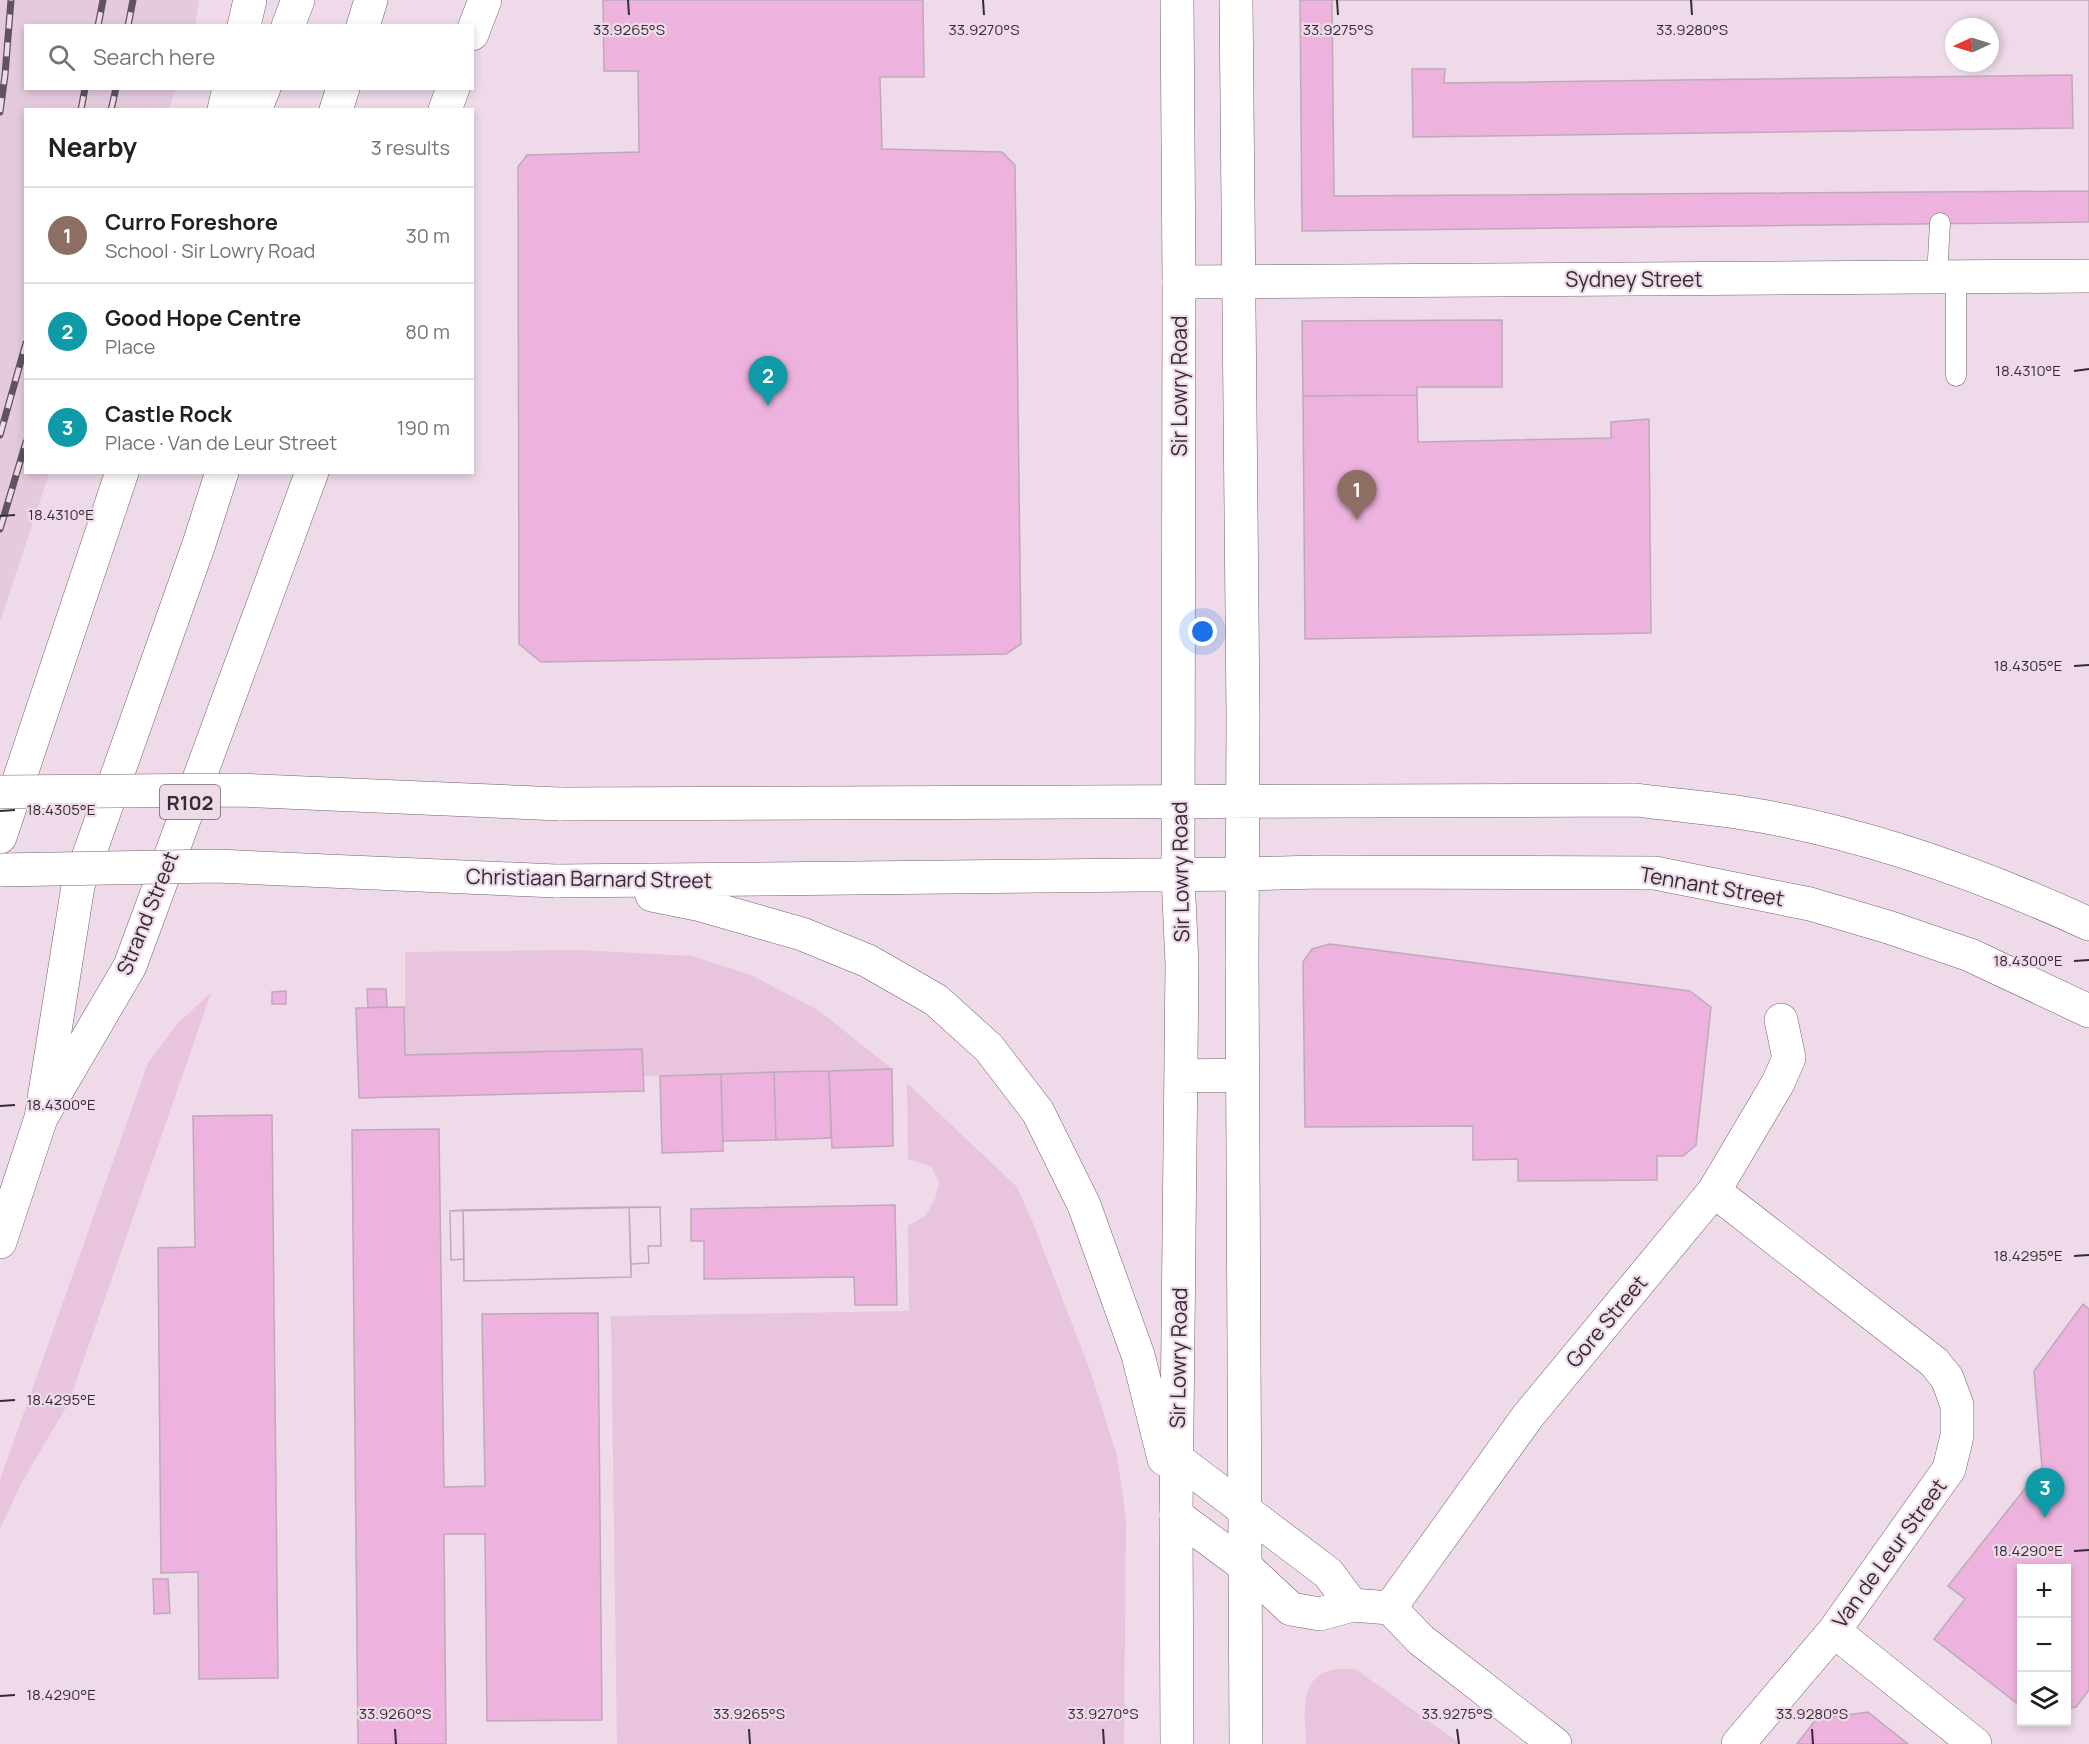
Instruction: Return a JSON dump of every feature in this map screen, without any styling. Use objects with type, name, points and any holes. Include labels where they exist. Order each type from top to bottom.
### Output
[{"type":"main road","points":[[244,24],[250,0]]},
{"type":"main road","points":[[289,24],[298,0]]},
{"type":"main road","points":[[364,24],[371,0]]},
{"type":"main road","points":[[474,29],[485,0]]},
{"type":"main road","name":"Sir Lowry Road","points":[[1177,0],[1178,875],[1182,965],[1176,1515],[1177,1744]]},
{"type":"main road","points":[[1236,0],[1244,714],[1242,801],[1246,1744]]},
{"type":"main road","points":[[224,108],[229,90]]},
{"type":"main road","points":[[256,108],[263,90]]},
{"type":"main road","points":[[337,108],[342,90]]},
{"type":"main road","points":[[446,108],[452,90]]},
{"type":"main road","name":"Sydney Street","points":[[1179,282],[2089,276]]},
{"type":"main road","points":[[0,837],[121,474]]},
{"type":"main road","points":[[41,1118],[78,886],[199,544],[221,474]]},
{"type":"main road","name":"Strand Street","points":[[0,1242],[41,1118],[130,966],[311,474]]},
{"type":"main road","points":[[0,792],[239,790],[559,804],[1636,800],[1771,818],[1849,836],[1945,866],[2046,904],[2089,924]]},
{"type":"main road","name":"Christiaan Barnard Street","points":[[0,870],[216,866],[589,882],[1178,875]]},
{"type":"main road","name":"Tennant Street","points":[[1178,875],[1320,872],[1655,873],[1810,904],[1888,927],[1970,955],[2089,1011]]},
{"type":"main road","points":[[589,882],[697,904],[802,934],[868,961],[936,1000],[989,1048],[1038,1112],[1084,1205],[1138,1355],[1176,1515],[1245,1566],[1291,1609],[1320,1614],[1352,1605],[1390,1608],[1421,1640],[1555,1744]]},
{"type":"main road","name":"Gore Street","points":[[1390,1608],[1528,1416],[1714,1191],[1778,1083],[1789,1058],[1781,1020]]},
{"type":"main road","points":[[1182,1076],[1243,1075]]},
{"type":"main road","name":"Van de Leur Street","points":[[1714,1191],[1934,1362],[1947,1378],[1957,1405],[1958,1436],[1949,1469],[1834,1631],[1738,1744]]},
{"type":"main road","points":[[1177,1459],[1328,1573],[1352,1605]]},
{"type":"main road","points":[[1834,1631],[1974,1744]]},
{"type":"lane","points":[[1940,224],[1956,376]]},
{"type":"shaded area","points":[[0,0],[199,0],[195,24],[24,24],[24,90],[176,90],[169,108],[24,108],[24,474],[49,474],[0,622]]},
{"type":"shaded area","points":[[578,950],[692,956],[751,975],[818,1010],[892,1069],[644,1076],[642,1049],[405,1055],[405,952]]},
{"type":"shaded area","points":[[211,993],[69,1402],[21,1484],[0,1529],[0,1480],[148,1063],[178,1023]]},
{"type":"shaded area","points":[[907,1083],[1017,1187],[1091,1373],[1117,1456],[1126,1518],[1124,1744],[617,1744],[611,1316],[909,1311],[908,1226],[925,1216],[935,1200],[939,1182],[931,1166],[908,1159]]},
{"type":"shaded area","points":[[1336,1669],[1355,1669],[1461,1744],[1306,1744],[1305,1707],[1308,1690],[1312,1682],[1320,1675]]},
{"type":"building","points":[[603,0],[923,0],[924,77],[880,77],[882,149],[1002,152],[1015,165],[1021,644],[1006,654],[541,662],[519,644],[518,167],[527,155],[639,152],[638,71],[604,71]]},
{"type":"building","points":[[1300,0],[2089,0],[2089,222],[1302,231]]},
{"type":"building","points":[[1332,0],[2089,0],[2089,191],[1334,196]],"holes":[[[1412,69],[1445,69],[1444,83],[2072,75],[2073,128],[1413,137]]]},
{"type":"building","points":[[1502,320],[1502,387],[1417,387],[1417,395],[1303,396],[1302,321]]},
{"type":"building","points":[[1417,395],[1418,442],[1611,438],[1611,422],[1649,419],[1651,633],[1305,639],[1303,396]]},
{"type":"building","points":[[1330,944],[1690,991],[1711,1007],[1696,1145],[1683,1156],[1657,1156],[1657,1180],[1518,1181],[1518,1159],[1473,1160],[1473,1126],[1305,1127],[1303,962],[1312,949]]},
{"type":"building","points":[[367,989],[386,989],[387,1007],[368,1008]]},
{"type":"building","points":[[286,991],[286,1004],[272,1004],[272,992]]},
{"type":"building","points":[[404,1007],[405,1055],[642,1049],[644,1091],[359,1098],[356,1008]]},
{"type":"building","points":[[892,1069],[893,1146],[832,1148],[829,1071]]},
{"type":"building","points":[[829,1071],[831,1138],[776,1140],[774,1072]]},
{"type":"building","points":[[774,1072],[776,1140],[723,1141],[721,1074]]},
{"type":"building","points":[[721,1074],[723,1151],[662,1153],[660,1076]]},
{"type":"building","points":[[272,1115],[278,1678],[199,1679],[198,1572],[161,1573],[158,1248],[195,1247],[193,1116]]},
{"type":"building","points":[[439,1129],[444,1487],[485,1486],[482,1314],[598,1313],[602,1720],[487,1721],[485,1534],[444,1534],[446,1744],[358,1744],[352,1130]]},
{"type":"building","points":[[895,1205],[897,1305],[855,1305],[854,1277],[704,1279],[704,1241],[691,1241],[691,1209]]},
{"type":"building","points":[[629,1207],[660,1207],[661,1246],[648,1246],[649,1263],[631,1264]]},
{"type":"building","points":[[629,1207],[631,1277],[464,1281],[463,1210]]},
{"type":"building","points":[[660,1207],[661,1246],[648,1246],[649,1263],[631,1264],[631,1277],[464,1281],[464,1259],[451,1260],[450,1211]]},
{"type":"building","points":[[463,1210],[464,1259],[451,1260],[450,1211]]},
{"type":"building","points":[[2083,1304],[2089,1309],[2089,1690],[2076,1707],[2071,1708],[2071,1564],[2017,1564],[2017,1703],[1934,1639],[1965,1599],[1948,1586],[2042,1467],[2034,1371]]},
{"type":"building","points":[[153,1579],[168,1579],[170,1613],[154,1614]]},
{"type":"building","points":[[1868,1712],[1908,1744],[1797,1744],[1816,1719]]},
{"type":"railway","points":[[0,112],[11,0]]},
{"type":"railway","points":[[98,24],[103,0]]},
{"type":"railway","points":[[128,24],[133,0]]},
{"type":"railway","points":[[81,108],[85,90]]},
{"type":"railway","points":[[111,108],[116,90]]},
{"type":"railway","points":[[0,435],[24,350]]},
{"type":"railway","points":[[0,529],[24,449]]},
{"type":"place","name":"Good Hope Centre","points":[[768,406]]},
{"type":"place","name":"Curro Foreshore","points":[[1357,520]]},
{"type":"place","name":"Castle Rock","points":[[2045,1518]]}]
